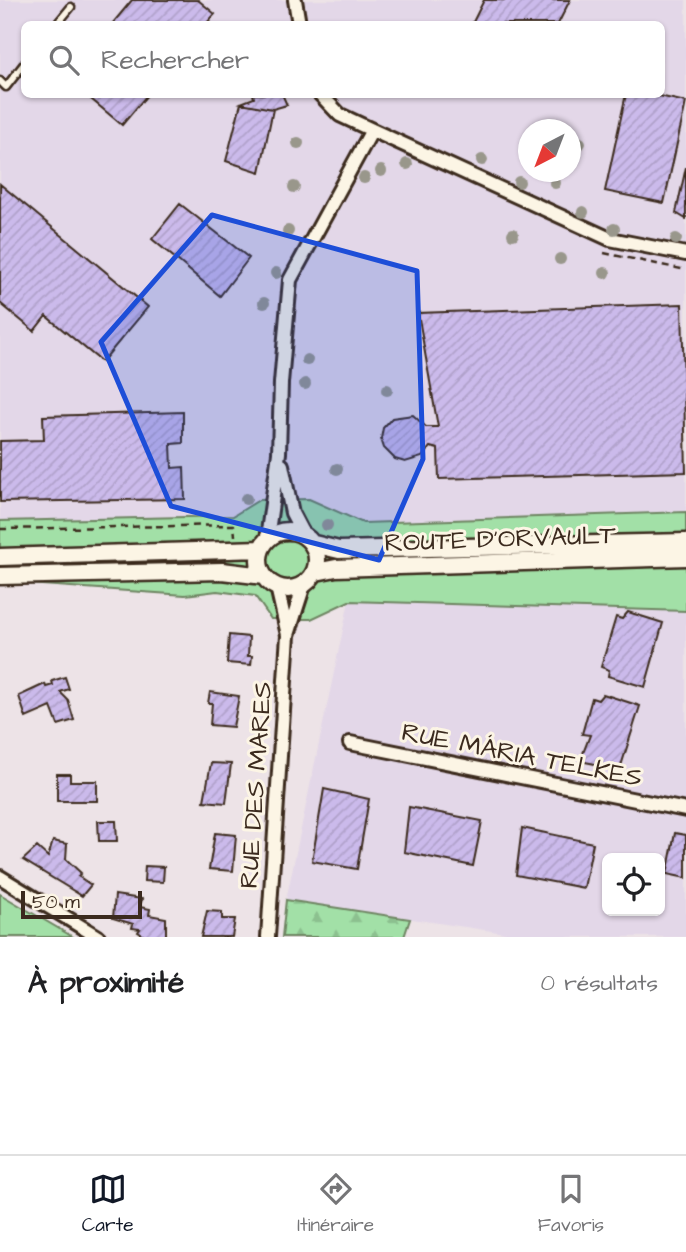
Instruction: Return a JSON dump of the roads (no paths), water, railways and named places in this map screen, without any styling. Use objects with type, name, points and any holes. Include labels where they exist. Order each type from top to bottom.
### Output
[{"type":"street","points":[[295,0],[298,21]]},
{"type":"street","points":[[324,98],[340,115],[610,239],[686,254]]},
{"type":"street","points":[[279,453],[292,513],[318,558],[316,572],[304,585],[291,589],[277,587],[264,576],[259,561],[279,453],[281,383],[290,280],[372,130]]},
{"type":"street","points":[[0,557],[237,550],[264,544],[287,530],[339,550],[686,542]]},
{"type":"street","name":"ROUTE D'ORVAULT","points":[[316,572],[389,566],[686,557]]},
{"type":"street","points":[[0,576],[222,571],[264,576]]},
{"type":"street","name":"RUE DES MARES","points":[[268,937],[288,635],[304,585]]},
{"type":"street","name":"RUE DES MARES","points":[[277,587],[288,635]]},
{"type":"street","name":"RUE MÁRIA TELKES","points":[[350,743],[686,810]]},
{"type":"street","points":[[0,877],[98,937]]},
{"type":"lane","points":[[60,21],[71,8]]},
{"type":"lane","points":[[0,81],[6,87],[21,69]]}]
